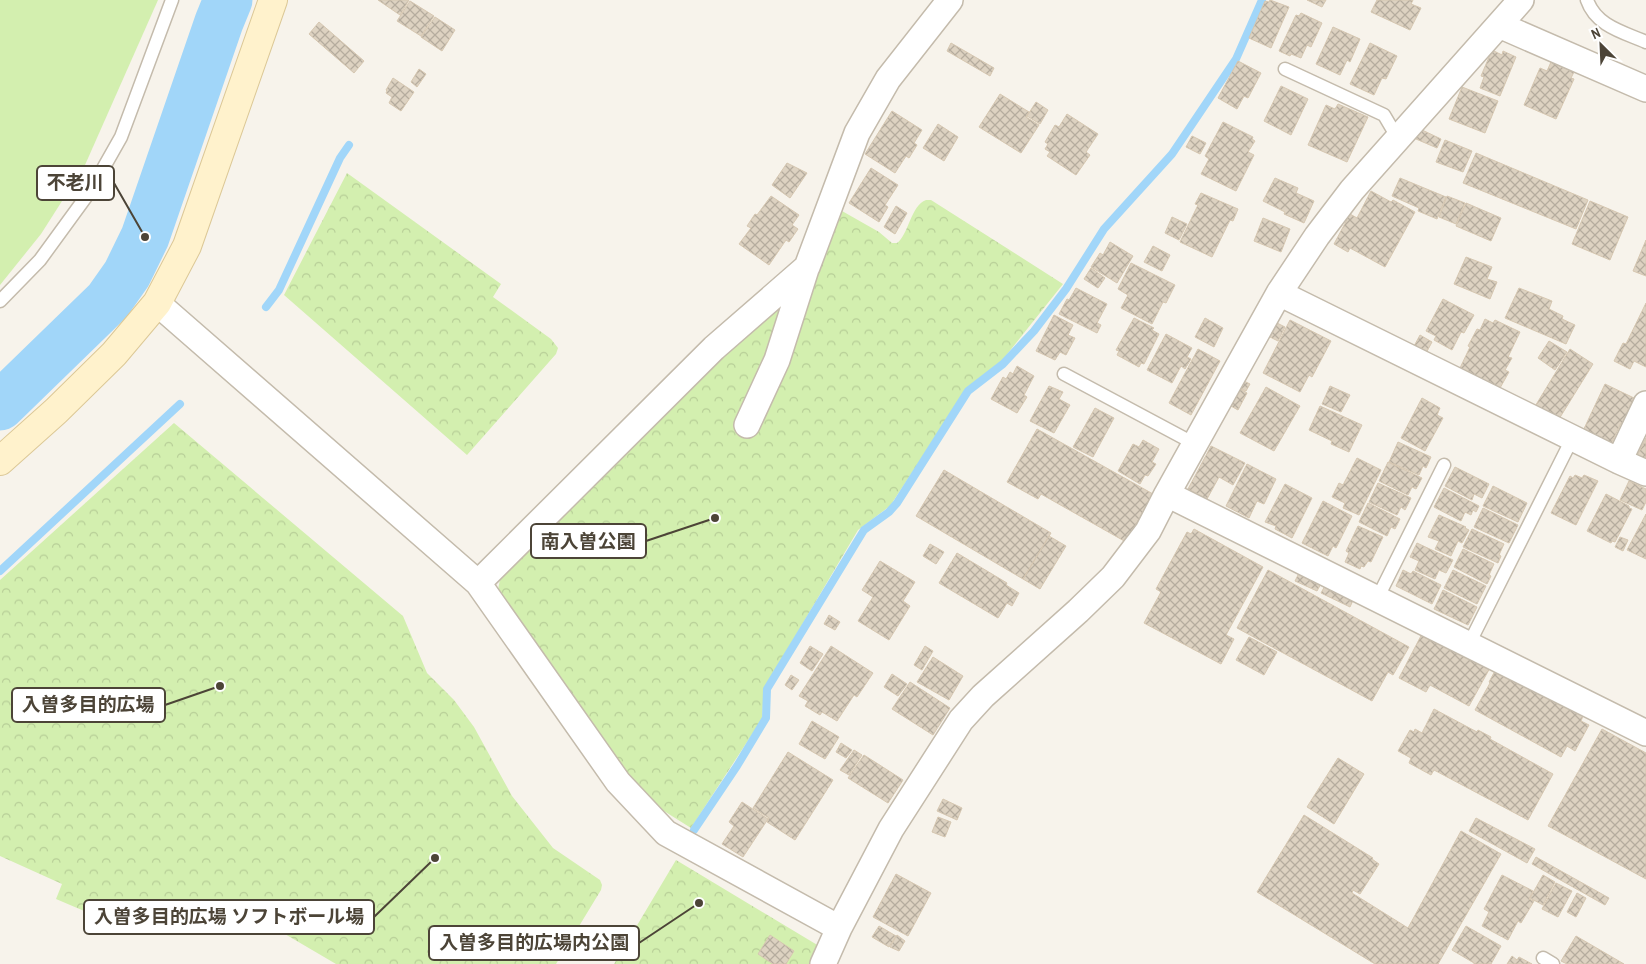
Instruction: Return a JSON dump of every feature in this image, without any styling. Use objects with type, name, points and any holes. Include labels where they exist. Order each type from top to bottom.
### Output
[{"type":"street","points":[[0,460],[56,411],[114,354],[157,303],[188,246],[273,0]]},
{"type":"street","points":[[747,425],[777,360],[807,267],[856,133],[888,79],[950,0]]},
{"type":"street","points":[[823,964],[839,928],[891,829],[961,720],[983,696],[1113,577],[1148,531],[1279,293],[1318,236],[1352,190],[1397,137],[1521,0]]},
{"type":"street","points":[[1499,25],[1646,89]]},
{"type":"street","points":[[478,583],[714,348],[807,267]]},
{"type":"street","points":[[1279,293],[1646,473]]},
{"type":"street","points":[[157,303],[478,583],[618,782],[666,833],[839,928]]},
{"type":"street","points":[[1619,461],[1646,404]]},
{"type":"street","points":[[1167,494],[1646,733]]},
{"type":"lane","points":[[0,301],[40,260],[91,190],[120,137],[172,0]]},
{"type":"lane","points":[[1588,0],[1597,18],[1606,25],[1646,42]]},
{"type":"lane","points":[[1285,69],[1384,115],[1397,137]]},
{"type":"lane","points":[[1064,374],[1195,444]]},
{"type":"lane","points":[[1469,644],[1573,437]]},
{"type":"lane","points":[[1377,599],[1444,466]]},
{"type":"green space","points":[[0,0],[158,0],[85,165],[41,234],[0,285]]},
{"type":"green space","points":[[347,173],[501,284],[493,297],[551,339],[558,348],[556,354],[467,455],[284,295]]},
{"type":"green space","points":[[926,200],[931,200],[1063,284],[997,367],[967,389],[890,506],[858,530],[764,689],[762,719],[691,828],[648,801],[611,756],[497,595],[501,574],[687,388],[788,296],[835,207],[879,232],[892,243],[897,243],[904,234],[917,208]]},
{"type":"green space","points":[[174,423],[403,616],[427,673],[454,700],[474,727],[512,796],[553,848],[600,880],[601,890],[556,964],[336,964],[261,920],[243,913],[216,913],[140,932],[117,925],[56,899],[62,884],[0,856],[0,580]]},
{"type":"green space","points":[[676,860],[819,946],[810,964],[614,964]]},
{"type":"building","points":[[378,0],[409,0],[400,15]]},
{"type":"building","points":[[1270,0],[1289,7],[1271,48],[1249,38],[1265,1],[1269,2]]},
{"type":"building","points":[[1307,0],[1326,0],[1322,7]]},
{"type":"building","points":[[1377,0],[1413,0],[1411,4],[1421,8],[1410,30],[1371,12]]},
{"type":"building","points":[[410,1],[434,16],[421,36],[397,21]]},
{"type":"building","points":[[1301,13],[1322,23],[1311,47],[1307,45],[1301,58],[1279,51],[1296,15],[1299,16]]},
{"type":"building","points":[[435,17],[455,30],[442,51],[421,37]]},
{"type":"building","points":[[319,22],[364,61],[354,73],[309,34]]},
{"type":"building","points":[[1333,27],[1360,39],[1350,62],[1347,60],[1340,75],[1316,64]]},
{"type":"building","points":[[951,43],[994,68],[990,76],[947,51]]},
{"type":"building","points":[[1370,43],[1397,56],[1386,79],[1382,78],[1374,95],[1350,84]]},
{"type":"building","points":[[1492,50],[1502,55],[1503,51],[1516,57],[1500,96],[1480,88],[1484,77],[1481,76]]},
{"type":"building","points":[[1238,61],[1261,73],[1248,98],[1244,96],[1237,109],[1218,98]]},
{"type":"building","points":[[1551,62],[1574,72],[1571,78],[1574,79],[1556,119],[1524,105],[1540,68],[1547,71]]},
{"type":"building","points":[[419,69],[426,74],[417,87],[411,82]]},
{"type":"building","points":[[393,78],[414,92],[401,111],[389,103],[392,97],[386,93]]},
{"type":"building","points":[[1281,86],[1308,99],[1291,135],[1264,121]]},
{"type":"building","points":[[1462,87],[1498,101],[1485,133],[1449,119]]},
{"type":"building","points":[[1000,94],[1029,112],[1026,117],[1039,125],[1021,153],[979,127]]},
{"type":"building","points":[[1036,102],[1048,110],[1040,124],[1027,116]]},
{"type":"building","points":[[1338,104],[1368,117],[1347,162],[1308,145],[1326,105],[1335,109]]},
{"type":"building","points":[[892,111],[922,130],[914,143],[917,145],[909,158],[906,156],[895,173],[865,154]]},
{"type":"building","points":[[1067,114],[1098,134],[1086,152],[1090,155],[1076,175],[1047,156],[1050,152],[1045,149],[1048,144],[1045,142],[1055,125],[1059,127]]},
{"type":"building","points":[[1223,122],[1253,137],[1252,139],[1255,141],[1248,152],[1254,155],[1236,191],[1201,174],[1209,159],[1205,156]]},
{"type":"building","points":[[938,124],[958,137],[944,161],[923,148]]},
{"type":"building","points":[[1420,129],[1441,139],[1437,148],[1416,139]]},
{"type":"building","points":[[1192,136],[1206,143],[1200,154],[1186,147]]},
{"type":"building","points":[[1445,140],[1472,151],[1463,172],[1436,162]]},
{"type":"building","points":[[1476,153],[1588,200],[1576,229],[1463,183]]},
{"type":"building","points":[[787,163],[807,173],[790,198],[772,185]]},
{"type":"building","points":[[871,168],[898,185],[885,205],[888,207],[879,222],[849,203]]},
{"type":"building","points":[[1275,178],[1298,188],[1296,193],[1314,201],[1304,223],[1284,214],[1285,212],[1263,201]]},
{"type":"building","points":[[1400,178],[1446,197],[1437,219],[1418,211],[1419,208],[1392,196]]},
{"type":"building","points":[[1371,191],[1415,212],[1385,267],[1350,248],[1348,252],[1334,244],[1350,214],[1357,218]]},
{"type":"building","points":[[1201,193],[1238,209],[1233,221],[1230,220],[1212,257],[1180,242],[1198,205],[1195,204]]},
{"type":"building","points":[[771,196],[799,215],[792,225],[798,229],[789,242],[786,240],[769,265],[739,244],[751,228],[747,226],[755,214],[757,215]]},
{"type":"building","points":[[1447,196],[1465,203],[1456,224],[1439,217]]},
{"type":"building","points":[[1590,201],[1628,217],[1610,260],[1572,244]]},
{"type":"building","points":[[1466,203],[1501,218],[1491,241],[1456,226]]},
{"type":"building","points":[[896,206],[907,213],[895,234],[884,227]]},
{"type":"building","points":[[1172,217],[1187,224],[1179,240],[1165,233]]},
{"type":"building","points":[[1263,218],[1290,229],[1281,252],[1254,241]]},
{"type":"building","points":[[1646,240],[1646,276],[1633,271]]},
{"type":"building","points":[[1110,242],[1133,256],[1117,283],[1091,267],[1100,253],[1103,255]]},
{"type":"building","points":[[1153,246],[1170,255],[1162,271],[1144,262]]},
{"type":"building","points":[[1466,257],[1492,267],[1487,279],[1497,282],[1490,299],[1454,284]]},
{"type":"building","points":[[1131,263],[1175,285],[1166,303],[1163,302],[1152,324],[1121,308],[1128,295],[1118,289]]},
{"type":"building","points":[[1091,268],[1105,278],[1098,288],[1084,279]]},
{"type":"building","points":[[1076,288],[1107,304],[1097,323],[1101,325],[1097,333],[1059,314],[1067,299],[1069,300]]},
{"type":"building","points":[[1519,288],[1552,301],[1549,309],[1563,316],[1562,319],[1575,325],[1566,344],[1505,318]]},
{"type":"building","points":[[1443,299],[1474,315],[1464,333],[1461,332],[1452,350],[1434,340],[1436,336],[1426,331]]},
{"type":"building","points":[[1646,303],[1646,367],[1634,361],[1630,369],[1614,361],[1623,343],[1626,344]]},
{"type":"building","points":[[1054,315],[1073,325],[1068,335],[1075,338],[1066,355],[1060,352],[1055,360],[1036,351]]},
{"type":"building","points":[[1134,318],[1154,328],[1152,330],[1159,334],[1144,364],[1141,363],[1139,367],[1117,355],[1119,351],[1116,350]]},
{"type":"building","points":[[1205,318],[1223,328],[1214,347],[1195,337]]},
{"type":"building","points":[[1485,319],[1493,323],[1495,320],[1520,332],[1508,357],[1512,358],[1505,370],[1509,372],[1500,388],[1460,368],[1470,347],[1468,346],[1477,329],[1480,330]]},
{"type":"building","points":[[1290,320],[1331,341],[1312,377],[1309,375],[1300,392],[1263,373]]},
{"type":"building","points":[[1275,322],[1285,327],[1278,341],[1268,336]]},
{"type":"building","points":[[1166,334],[1192,348],[1187,357],[1191,359],[1185,369],[1181,366],[1172,383],[1147,370]]},
{"type":"building","points":[[1420,335],[1432,342],[1425,355],[1413,348]]},
{"type":"building","points":[[1549,341],[1567,352],[1555,370],[1538,358]]},
{"type":"building","points":[[1198,349],[1220,361],[1191,415],[1169,403]]},
{"type":"building","points":[[1570,349],[1593,364],[1559,419],[1547,411],[1545,414],[1534,408]]},
{"type":"building","points":[[1017,366],[1034,376],[1024,395],[1027,397],[1017,413],[991,399],[1003,377],[1006,379],[1010,372],[1013,374]]},
{"type":"building","points":[[1244,381],[1250,384],[1246,391],[1240,388]]},
{"type":"building","points":[[1605,384],[1634,398],[1627,412],[1631,413],[1625,424],[1621,423],[1610,446],[1582,433]]},
{"type":"building","points":[[1049,386],[1063,392],[1059,399],[1070,405],[1054,433],[1030,421]]},
{"type":"building","points":[[1330,386],[1350,395],[1341,412],[1322,404]]},
{"type":"building","points":[[1266,387],[1300,406],[1274,451],[1240,433]]},
{"type":"building","points":[[1239,388],[1247,393],[1238,410],[1229,405]]},
{"type":"building","points":[[1422,398],[1440,408],[1437,415],[1443,418],[1425,451],[1401,438]]},
{"type":"building","points":[[1320,406],[1362,425],[1349,452],[1331,444],[1332,441],[1309,430]]},
{"type":"building","points":[[1095,408],[1114,418],[1093,457],[1073,447]]},
{"type":"building","points":[[1037,429],[1153,494],[1126,542],[1041,494],[1038,499],[1007,482]]},
{"type":"building","points":[[1646,438],[1646,463],[1637,456]]},
{"type":"building","points":[[1143,440],[1159,449],[1152,462],[1156,464],[1148,476],[1145,475],[1140,484],[1118,471],[1133,444],[1139,447]]},
{"type":"building","points":[[1398,442],[1431,457],[1426,468],[1423,466],[1419,475],[1389,462]]},
{"type":"building","points":[[1211,446],[1245,463],[1233,485],[1219,477],[1207,499],[1188,489]]},
{"type":"building","points":[[1357,458],[1381,470],[1359,515],[1343,508],[1345,503],[1332,497],[1339,483],[1343,485]]},
{"type":"building","points":[[1388,462],[1422,478],[1416,489],[1412,487],[1408,495],[1379,481]]},
{"type":"building","points":[[1247,464],[1276,479],[1264,504],[1257,501],[1249,518],[1226,506]]},
{"type":"building","points":[[1455,467],[1489,484],[1482,498],[1474,494],[1472,500],[1445,486]]},
{"type":"building","points":[[944,470],[1051,533],[1023,579],[916,516]]},
{"type":"building","points":[[1575,475],[1582,478],[1584,475],[1598,481],[1576,525],[1551,513],[1570,476],[1573,478]]},
{"type":"building","points":[[1629,481],[1646,489],[1646,502],[1642,510],[1620,500]]},
{"type":"building","points":[[1378,483],[1411,498],[1405,510],[1401,507],[1397,515],[1369,502]]},
{"type":"building","points":[[1285,484],[1312,498],[1292,538],[1275,529],[1276,526],[1265,522]]},
{"type":"building","points":[[1493,486],[1527,503],[1518,522],[1483,506]]},
{"type":"building","points":[[1444,488],[1479,506],[1476,512],[1473,510],[1471,515],[1465,512],[1461,521],[1434,507]]},
{"type":"building","points":[[1606,494],[1632,509],[1615,542],[1612,541],[1611,543],[1587,531]]},
{"type":"building","points":[[1323,501],[1352,516],[1336,548],[1333,546],[1328,556],[1302,543]]},
{"type":"building","points":[[1368,503],[1400,519],[1395,529],[1391,527],[1387,536],[1359,522]]},
{"type":"building","points":[[1483,508],[1518,525],[1509,543],[1474,527]]},
{"type":"building","points":[[1646,514],[1646,559],[1627,550]]},
{"type":"building","points":[[1439,515],[1469,530],[1462,543],[1458,541],[1451,556],[1435,549],[1439,541],[1428,537]]},
{"type":"building","points":[[1358,526],[1383,537],[1371,562],[1368,561],[1360,569],[1345,562],[1349,553],[1346,551]]},
{"type":"building","points":[[1194,529],[1263,567],[1226,635],[1234,639],[1221,664],[1144,623],[1161,592],[1156,589],[1187,532],[1191,534]]},
{"type":"building","points":[[1472,529],[1504,544],[1498,563],[1463,547]]},
{"type":"building","points":[[1049,536],[1066,546],[1040,589],[1023,579]]},
{"type":"building","points":[[1620,537],[1628,540],[1623,551],[1615,547]]},
{"type":"building","points":[[1417,543],[1453,560],[1446,573],[1439,570],[1435,579],[1415,570],[1419,561],[1410,557]]},
{"type":"building","points":[[930,544],[944,552],[936,564],[923,556]]},
{"type":"building","points":[[1463,549],[1494,564],[1487,584],[1454,567]]},
{"type":"building","points":[[957,553],[1007,583],[1006,585],[1019,593],[1012,606],[1007,603],[998,618],[939,583]]},
{"type":"building","points":[[880,561],[915,582],[903,601],[910,606],[889,640],[858,621],[873,597],[862,590]]},
{"type":"building","points":[[1301,569],[1323,580],[1317,591],[1295,581]]},
{"type":"building","points":[[1268,570],[1409,647],[1393,675],[1388,672],[1372,701],[1237,628]]},
{"type":"building","points":[[1403,570],[1411,574],[1413,571],[1441,585],[1432,604],[1396,586]]},
{"type":"building","points":[[1453,570],[1486,586],[1477,604],[1444,588]]},
{"type":"building","points":[[1327,582],[1355,596],[1350,607],[1321,593]]},
{"type":"building","points":[[1443,590],[1477,607],[1468,625],[1434,609]]},
{"type":"building","points":[[829,615],[840,622],[835,630],[824,624]]},
{"type":"building","points":[[1424,630],[1491,666],[1469,706],[1430,685],[1426,692],[1399,678]]},
{"type":"building","points":[[1249,637],[1277,652],[1264,675],[1236,660]]},
{"type":"building","points":[[810,646],[823,654],[812,671],[800,663]]},
{"type":"building","points":[[831,646],[873,673],[857,697],[854,695],[837,721],[822,712],[820,715],[805,706],[808,701],[799,696]]},
{"type":"building","points":[[925,646],[933,651],[922,670],[914,665]]},
{"type":"building","points":[[933,657],[963,676],[949,700],[917,682]]},
{"type":"building","points":[[1496,669],[1583,716],[1581,721],[1589,725],[1575,751],[1567,746],[1561,757],[1475,710]]},
{"type":"building","points":[[892,674],[907,684],[898,696],[884,687]]},
{"type":"building","points":[[791,675],[799,680],[792,690],[785,685]]},
{"type":"building","points":[[910,682],[950,708],[933,735],[892,709]]},
{"type":"building","points":[[1434,709],[1477,732],[1478,730],[1491,737],[1490,739],[1553,774],[1528,820],[1434,770],[1431,775],[1409,763],[1411,758],[1398,751],[1410,730],[1414,732],[1415,729],[1422,733]]},
{"type":"building","points":[[812,721],[839,737],[825,759],[799,744]]},
{"type":"building","points":[[1602,729],[1646,753],[1646,879],[1548,826]]},
{"type":"building","points":[[841,743],[852,750],[846,758],[836,752]]},
{"type":"building","points":[[854,750],[862,755],[849,775],[840,770]]},
{"type":"building","points":[[788,752],[833,780],[795,840],[767,822],[769,818],[753,808]]},
{"type":"building","points":[[864,755],[903,780],[888,803],[848,778]]},
{"type":"building","points":[[1338,758],[1364,774],[1334,824],[1307,807]]},
{"type":"building","points":[[943,799],[962,808],[957,820],[937,811]]},
{"type":"building","points":[[742,802],[768,819],[743,857],[722,844],[734,826],[729,822]]},
{"type":"building","points":[[1304,815],[1373,858],[1379,864],[1360,894],[1353,890],[1352,893],[1408,928],[1461,831],[1501,854],[1438,964],[1375,964],[1257,892]]},
{"type":"building","points":[[938,817],[951,822],[945,837],[932,832]]},
{"type":"building","points":[[1476,818],[1535,849],[1527,863],[1469,831]]},
{"type":"building","points":[[1536,857],[1609,898],[1605,905],[1532,864]]},
{"type":"building","points":[[896,874],[931,893],[908,936],[873,917]]},
{"type":"building","points":[[1502,875],[1533,891],[1529,899],[1534,901],[1521,923],[1518,921],[1508,940],[1482,926],[1489,912],[1484,909]]},
{"type":"building","points":[[1543,875],[1555,882],[1543,905],[1530,898]]},
{"type":"building","points":[[1556,883],[1572,891],[1558,917],[1542,909]]},
{"type":"building","points":[[1577,893],[1586,898],[1576,917],[1567,912]]},
{"type":"building","points":[[879,926],[896,936],[889,947],[872,937]]},
{"type":"building","points":[[1466,926],[1501,946],[1491,964],[1474,964],[1452,950]]},
{"type":"building","points":[[770,935],[794,951],[786,964],[773,964],[758,954]]},
{"type":"building","points":[[897,935],[905,941],[899,951],[890,947]]},
{"type":"building","points":[[1576,936],[1624,964],[1567,964],[1561,961]]},
{"type":"building","points":[[1512,956],[1517,960],[1519,957],[1532,964],[1507,964]]},
{"type":"waterway","points":[[0,406],[108,301],[127,274],[145,237],[228,0]]},
{"type":"waterway","points":[[694,830],[737,766],[766,718],[767,689],[864,530],[889,512],[897,503],[968,391],[1003,364],[1034,331],[1066,289],[1104,229],[1172,154],[1236,59],[1262,0]]},
{"type":"waterway","points":[[266,307],[279,290],[340,158],[349,145]]},
{"type":"waterway","points":[[0,571],[180,404]]},
{"type":"place","name":"不老川","points":[[145,237]]},
{"type":"place","name":"南入曽公園","points":[[715,518]]},
{"type":"place","name":"入曽多目的広場","points":[[220,686]]},
{"type":"place","name":"入曽多目的広場 ソフトボール場","points":[[435,858]]},
{"type":"place","name":"入曽多目的広場内公園","points":[[699,903]]}]
